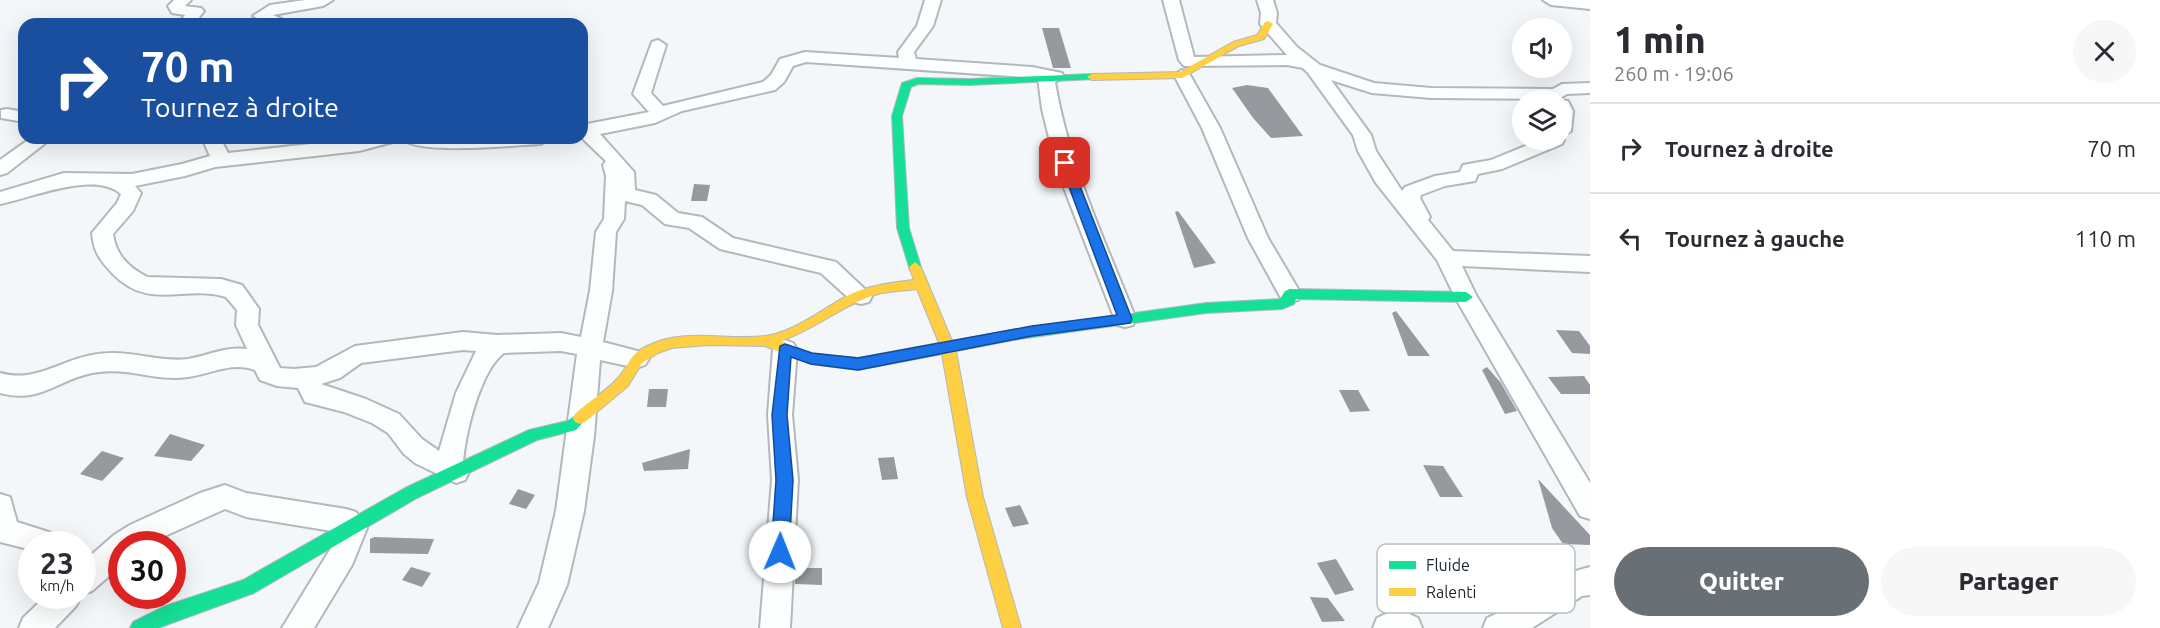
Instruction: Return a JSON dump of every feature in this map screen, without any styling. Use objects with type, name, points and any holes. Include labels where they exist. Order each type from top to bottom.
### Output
[{"type":"street","points":[[183,0],[176,6],[177,10],[196,11],[191,18]]},
{"type":"street","points":[[267,18],[261,16],[285,6],[312,5],[324,0]]},
{"type":"street","points":[[908,63],[906,52],[926,26],[933,0]]},
{"type":"street","points":[[1172,0],[1187,60],[1198,63],[1287,60],[1311,66],[1354,84],[1379,89],[1512,97]]},
{"type":"street","points":[[1012,628],[975,497],[948,348],[920,284],[903,228],[903,188],[897,116],[906,85],[917,81],[970,82],[1051,77],[1182,75],[1198,63],[1236,44],[1265,34],[1269,13],[1265,0]]},
{"type":"street","points":[[1551,0],[1590,4]]},
{"type":"street","points":[[1268,24],[1311,66],[1362,135],[1367,151],[1402,206],[1431,235]]},
{"type":"street","points":[[657,45],[642,94],[661,114]]},
{"type":"street","points":[[588,130],[649,119],[717,96],[769,86],[778,78],[786,63],[792,59],[806,57],[1032,72],[1051,77]]},
{"type":"street","points":[[139,628],[159,616],[222,598],[248,587],[453,470],[534,434],[571,426],[598,400],[623,382],[637,359],[672,343],[708,340],[775,345],[811,359],[858,364],[1032,331],[1206,308],[1282,304],[1289,301],[1290,294],[1258,238],[1211,128],[1182,75]]},
{"type":"street","points":[[1051,77],[1050,118],[1073,185],[1125,319]]},
{"type":"street","points":[[1562,90],[1562,88],[1590,88]]},
{"type":"street","points":[[588,135],[616,161],[624,172],[624,189],[628,195],[649,200],[672,219],[695,222],[706,232],[727,244],[828,267],[861,296]]},
{"type":"street","points":[[0,169],[35,144]]},
{"type":"street","points":[[213,144],[217,153],[224,160]]},
{"type":"street","points":[[0,198],[28,192],[64,179],[148,178],[224,160],[363,144]]},
{"type":"street","points":[[1531,150],[1494,165],[1474,166],[1470,169],[1468,177],[1442,180],[1412,191],[1409,195],[1412,205],[1447,258],[1466,297],[1590,507]]},
{"type":"street","points":[[533,628],[553,585],[565,532],[581,436],[580,419],[589,348],[601,291],[606,231],[614,219],[616,176],[613,165],[616,161]]},
{"type":"street","points":[[111,178],[131,193],[126,206],[102,233],[105,253],[130,278],[141,284],[155,287],[222,287],[234,291],[248,309],[248,325],[268,373],[277,377],[305,377],[332,371],[349,358],[362,354],[463,341],[561,342],[637,359]]},
{"type":"street","points":[[1447,258],[1590,264]]},
{"type":"street","points":[[775,345],[861,296],[885,287],[920,284]]},
{"type":"street","points":[[1290,294],[1466,297]]},
{"type":"street","points":[[453,470],[452,445],[476,371],[488,352],[502,343]]},
{"type":"street","points":[[775,345],[784,480],[775,628]]},
{"type":"street","points":[[0,383],[7,386],[47,383],[88,365],[122,362],[174,369],[194,368],[243,356],[265,364]]},
{"type":"street","points":[[305,377],[314,395],[348,402],[396,424],[407,441],[426,457],[453,470]]},
{"type":"street","points":[[146,531],[209,501],[225,497],[276,511],[335,518],[346,521],[353,528]]},
{"type":"street","points":[[0,506],[3,523],[9,533],[18,535]]},
{"type":"street","points":[[297,628],[342,556],[353,528]]},
{"type":"street","points":[[96,569],[108,559]]},
{"type":"street","points":[[1575,585],[1590,582]]},
{"type":"street","points":[[34,628],[53,609]]},
{"type":"street","points":[[1498,628],[1530,613]]},
{"type":"street","points":[[1388,628],[1407,628]]},
{"type":"building","points":[[1042,28],[1059,28],[1071,68],[1053,68]]},
{"type":"building","points":[[1247,85],[1268,88],[1303,136],[1271,138],[1253,118],[1232,88]]},
{"type":"building","points":[[694,184],[710,185],[707,201],[691,201]]},
{"type":"building","points":[[1178,211],[1216,263],[1194,268],[1175,212]]},
{"type":"building","points":[[1396,311],[1430,356],[1408,356],[1392,313]]},
{"type":"building","points":[[1556,330],[1579,331],[1590,346],[1590,354],[1572,353]]},
{"type":"building","points":[[1487,367],[1501,383],[1517,411],[1505,414],[1482,370]]},
{"type":"building","points":[[1584,376],[1590,385],[1590,394],[1561,394],[1548,377]]},
{"type":"building","points":[[649,389],[668,389],[666,407],[647,407]]},
{"type":"building","points":[[1339,390],[1358,390],[1370,411],[1350,412]]},
{"type":"building","points":[[170,434],[205,445],[191,461],[154,456]]},
{"type":"building","points":[[690,449],[688,469],[644,471],[642,463]]},
{"type":"building","points":[[102,451],[124,458],[102,481],[80,474]]},
{"type":"building","points":[[894,457],[898,479],[882,480],[878,458]]},
{"type":"building","points":[[1423,465],[1443,466],[1463,497],[1440,497]]},
{"type":"building","points":[[1538,479],[1590,535],[1590,545],[1563,544],[1552,528]]},
{"type":"building","points":[[518,489],[535,495],[526,509],[509,504]]},
{"type":"building","points":[[1020,505],[1029,524],[1013,527],[1005,508]]},
{"type":"building","points":[[374,537],[434,539],[428,554],[370,553],[370,539]]},
{"type":"building","points":[[1336,559],[1354,590],[1335,595],[1317,563]]},
{"type":"building","points":[[411,567],[431,573],[422,587],[402,580]]},
{"type":"building","points":[[796,568],[822,568],[822,585],[795,584]]},
{"type":"building","points":[[1310,597],[1328,598],[1345,621],[1322,622]]},
{"type":"traffic: fast","points":[[915,267],[903,228],[897,116],[906,85],[917,81],[970,82],[1092,77]]},
{"type":"traffic: fast","points":[[1013,335],[1206,308],[1282,304],[1289,301],[1290,294],[1466,297]]},
{"type":"traffic: fast","points":[[139,628],[165,615],[248,587],[411,493],[534,434],[571,426],[580,418]]},
{"type":"traffic: slow","points":[[1092,77],[1182,75],[1236,44],[1261,37],[1268,24]]},
{"type":"traffic: slow","points":[[915,267],[948,348],[975,497],[1012,628]]},
{"type":"traffic: slow","points":[[580,418],[623,382],[637,359],[653,349],[672,343],[708,340],[766,341],[796,331],[854,298],[875,290],[920,284]]},
{"type":"traffic: slow","points":[[766,341],[811,359],[858,364],[1013,335]]},
{"type":"route","points":[[780,552],[784,480],[780,415],[785,350],[811,359],[858,364],[1032,331],[1125,319],[1065,163]]}]
